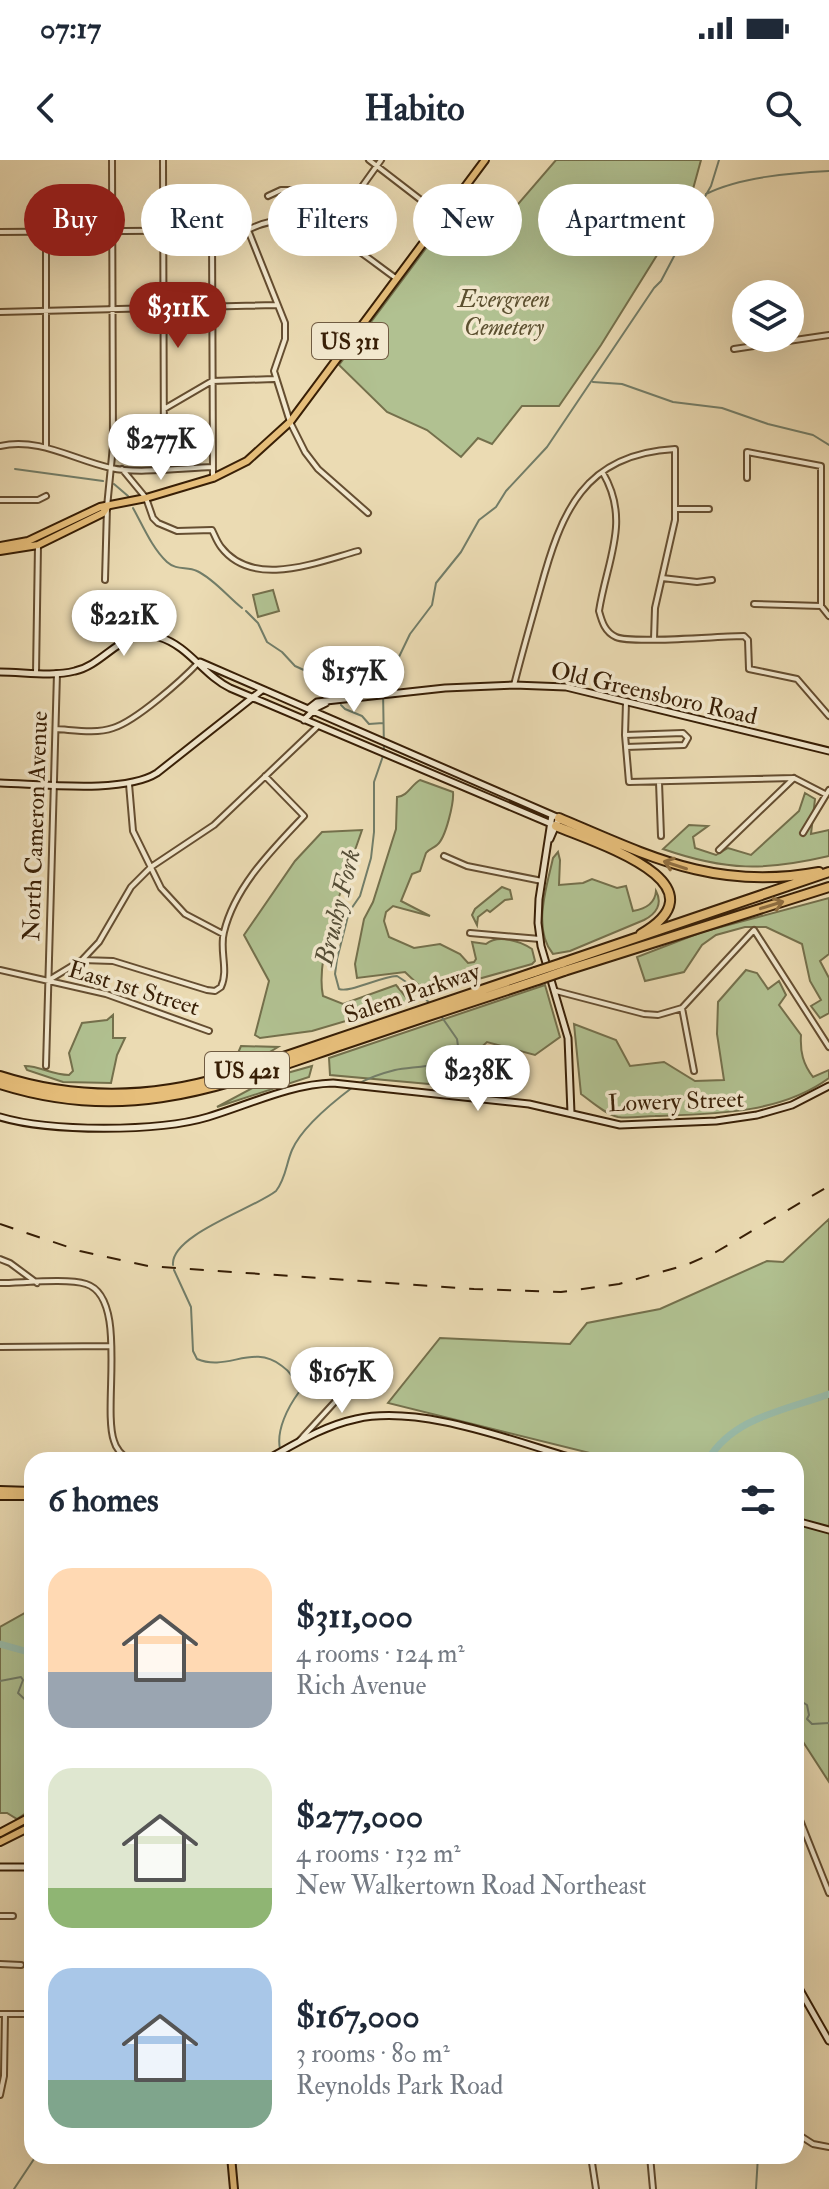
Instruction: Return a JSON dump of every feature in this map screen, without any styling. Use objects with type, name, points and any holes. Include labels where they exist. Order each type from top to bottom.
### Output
[{"type":"highway","points":[[554,821],[695,871],[751,878],[829,871]]},
{"type":"highway","points":[[554,821],[644,864],[663,882],[668,900],[665,913],[654,926],[629,941]]},
{"type":"highway","name":"Salem Parkway","points":[[0,1073],[36,1086],[110,1095],[183,1088],[537,976],[829,871]]},
{"type":"highway","name":"Salem Parkway","points":[[563,967],[829,888]]},
{"type":"highway","name":"Salem Parkway","points":[[0,1086],[79,1101],[125,1102],[185,1095],[243,1079],[410,1018]]},
{"type":"main road","name":"US 311","points":[[467,184],[485,160]]},
{"type":"main road","name":"US 311","points":[[0,548],[28,541],[100,507],[146,498],[213,478],[247,461],[290,422],[414,256]]},
{"type":"main road","name":"US 311","points":[[0,548],[38,545],[103,513],[107,507]]},
{"type":"main road","points":[[38,545],[42,539],[64,528],[64,523]]},
{"type":"main road","points":[[0,672],[57,673],[83,669],[124,641],[141,635],[167,640],[199,662],[395,747],[554,821]]},
{"type":"main road","points":[[199,662],[219,683],[252,698],[554,821]]},
{"type":"main road","name":"Old Greensboro Road","points":[[304,720],[314,703],[445,688],[514,685],[566,687],[829,751]]},
{"type":"main road","points":[[0,783],[129,784],[157,773],[262,690]]},
{"type":"main road","points":[[554,821],[538,907],[540,939],[570,1047],[571,1113]]},
{"type":"main road","name":"Lowery Street","points":[[0,1117],[35,1125],[162,1126],[206,1118],[304,1086],[342,1083],[529,1104],[620,1125],[729,1120],[780,1109],[829,1086]]},
{"type":"main road","points":[[281,1452],[319,1431],[353,1419],[403,1415],[431,1419],[550,1452]]},
{"type":"main road","points":[[0,1493],[24,1494]]},
{"type":"main road","points":[[804,1523],[829,1530]]},
{"type":"main road","points":[[0,1833],[24,1820]]},
{"type":"main road","points":[[0,1842],[24,1830]]},
{"type":"main road","points":[[0,1867],[24,1867]]},
{"type":"main road","points":[[804,1997],[829,2041]]},
{"type":"main road","points":[[232,2164],[234,2189]]},
{"type":"street","points":[[112,160],[112,184]]},
{"type":"street","points":[[163,160],[163,184]]},
{"type":"street","points":[[369,160],[413,194]]},
{"type":"street","points":[[364,184],[381,160]]},
{"type":"street","points":[[0,232],[24,232]]},
{"type":"street","points":[[252,240],[285,323],[285,334],[274,365],[274,379],[290,422],[305,452],[318,469],[368,513]]},
{"type":"street","points":[[46,256],[46,447]]},
{"type":"street","points":[[105,580],[113,446],[113,256]]},
{"type":"street","points":[[164,256],[164,468]]},
{"type":"street","points":[[212,256],[213,478]]},
{"type":"street","points":[[364,256],[397,279]]},
{"type":"street","points":[[0,312],[277,305]]},
{"type":"street","points":[[804,339],[829,335]]},
{"type":"street","points":[[164,409],[212,381],[274,379]]},
{"type":"street","points":[[0,446],[46,447],[111,468],[212,467]]},
{"type":"street","points":[[514,685],[559,526],[578,495],[603,473],[637,455],[675,449],[676,509],[655,608],[654,639]]},
{"type":"street","points":[[747,478],[747,452],[821,466],[826,533],[821,606],[829,616]]},
{"type":"street","points":[[122,469],[146,498],[158,523],[177,531],[212,530],[219,545],[230,556],[250,566],[283,569],[358,551]]},
{"type":"street","points":[[603,473],[614,493],[618,515],[599,611],[602,624],[615,637],[744,636],[748,640],[749,669],[797,679],[829,716]]},
{"type":"street","points":[[0,500],[38,500],[46,496]]},
{"type":"street","points":[[676,509],[709,509]]},
{"type":"street","points":[[36,673],[38,545]]},
{"type":"street","points":[[662,578],[697,582],[712,580]]},
{"type":"street","points":[[754,604],[821,606]]},
{"type":"street","points":[[56,729],[98,730],[119,726],[182,679],[199,662]]},
{"type":"street","name":"North Cameron Avenue","points":[[46,1066],[57,673]]},
{"type":"street","points":[[626,702],[629,782],[794,778],[827,792],[803,833]]},
{"type":"street","points":[[49,980],[82,960],[99,942],[131,887],[151,867],[209,829],[318,726]]},
{"type":"street","points":[[625,735],[683,733],[688,738],[684,745],[626,747]]},
{"type":"street","points":[[82,960],[113,961],[215,991],[221,987],[225,978],[223,934],[253,874],[304,816],[265,776]]},
{"type":"street","points":[[719,850],[794,778]]},
{"type":"street","points":[[659,782],[661,836]]},
{"type":"street","points":[[129,784],[133,831],[167,897],[179,910],[223,934]]},
{"type":"street","points":[[444,856],[467,866],[542,881]]},
{"type":"street","points":[[556,991],[644,1014],[658,1015],[682,1008],[754,930],[829,1047]]},
{"type":"street","points":[[470,933],[540,939]]},
{"type":"street","name":"East 1st Street","points":[[0,970],[106,994],[209,1031]]},
{"type":"street","points":[[682,1008],[694,1071]]},
{"type":"street","points":[[0,1259],[37,1283]]},
{"type":"street","points":[[0,1283],[78,1283],[96,1289],[105,1300],[111,1346],[112,1435],[120,1452]]},
{"type":"street","points":[[0,1347],[111,1346]]},
{"type":"street","points":[[298,1442],[365,1369]]},
{"type":"street","points":[[804,1830],[829,1893]]},
{"type":"street","points":[[0,1916],[13,1916]]},
{"type":"street","points":[[0,1964],[21,1965]]},
{"type":"street","points":[[0,2095],[4,2076],[3,2014],[24,2014]]},
{"type":"street","points":[[804,2138],[814,2145],[829,2147]]},
{"type":"street","points":[[592,2164],[596,2189]]},
{"type":"street","points":[[651,2164],[653,2189]]},
{"type":"green space","name":"Evergreen Cemetery","points":[[556,160],[701,160],[694,184],[538,184],[538,256],[656,256],[559,406],[522,406],[492,444],[478,438],[461,457],[427,430],[387,412],[339,365],[420,256],[522,256],[522,199]]},
{"type":"green space","points":[[273,590],[279,611],[258,617],[253,595]]},
{"type":"green space","points":[[420,780],[453,792],[451,811],[440,841],[426,853],[420,871],[412,874],[401,901],[430,916],[393,906],[386,912],[384,921],[389,937],[414,948],[440,944],[460,954],[468,963],[476,959],[472,942],[486,944],[497,939],[509,940],[532,949],[535,961],[532,964],[432,992],[425,991],[405,972],[357,978],[355,964],[364,919],[373,902],[396,829],[397,797],[404,795]]},
{"type":"green space","points":[[805,793],[815,799],[811,834],[829,830],[829,856],[785,864],[746,866],[726,865],[663,849],[689,825],[708,826],[693,837],[695,848],[716,855],[728,848],[751,855],[799,811]]},
{"type":"green space","points":[[362,830],[328,936],[323,958],[323,996],[343,1004],[396,985],[410,1002],[312,1031],[260,1038],[255,1035],[269,981],[244,935],[295,861],[322,832]]},
{"type":"green space","points":[[558,852],[559,885],[592,879],[617,888],[626,886],[633,911],[649,905],[656,891],[659,900],[657,908],[644,920],[570,951],[553,954],[543,932],[542,920],[553,858]]},
{"type":"green space","points":[[502,887],[510,890],[512,899],[505,900],[490,912],[487,910],[478,917],[477,925],[472,915],[475,909]]},
{"type":"green space","points":[[829,898],[829,954],[820,961],[829,978],[829,1013],[820,1018],[811,1006],[821,1000],[810,981],[802,944],[766,927],[745,927],[716,935],[702,945],[684,972],[645,981],[637,957],[702,932]]},
{"type":"green space","points":[[746,970],[757,973],[768,989],[779,981],[786,995],[779,1005],[801,1035],[807,1067],[813,1077],[829,1070],[829,1078],[810,1090],[768,1105],[700,1114],[618,1117],[603,1111],[581,1094],[574,1024],[616,1040],[630,1066],[664,1062],[695,1081],[724,1080],[717,1034],[718,1002]]},
{"type":"green space","points":[[545,985],[560,1037],[535,1055],[487,1042],[440,1085],[330,1075],[329,1058]]},
{"type":"green space","points":[[113,1015],[113,1038],[125,1038],[117,1055],[111,1083],[63,1082],[27,1070],[25,1066],[69,1075],[73,1071],[69,1053],[82,1023],[107,1020]]},
{"type":"green space","points":[[241,1046],[278,1047],[263,1056],[215,1070],[238,1053]]},
{"type":"green space","points":[[312,1066],[309,1077],[217,1107],[273,1077]]},
{"type":"green space","points":[[829,1219],[829,1782],[804,1743],[804,1452],[586,1452],[388,1403],[440,1338],[570,1344],[587,1323],[660,1309],[767,1261],[783,1262]]},
{"type":"green space","points":[[24,1614],[24,1814],[17,1819],[0,1813],[0,1627]]},
{"type":"waterway","name":"Brushy Fork","points":[[384,750],[383,690],[410,634],[432,605],[436,583],[461,552],[479,520],[496,507],[506,491],[547,447],[661,281],[681,243],[694,228],[698,209],[711,186],[719,160]]},
{"type":"waterway","points":[[714,190],[750,180],[829,171]]},
{"type":"waterway","points":[[593,382],[622,384],[673,402],[722,408],[813,435],[829,445]]},
{"type":"waterway","points":[[15,469],[103,481]]},
{"type":"waterway","points":[[114,484],[128,496]]},
{"type":"waterway","points":[[133,508],[152,544],[167,562],[203,574],[242,608]]},
{"type":"waterway","points":[[246,611],[258,623],[267,642],[295,666],[317,676],[321,682],[334,684],[334,696]]},
{"type":"waterway","points":[[341,705],[362,716],[369,724],[383,723]]},
{"type":"waterway","name":"Brushy Fork","points":[[383,756],[374,782],[371,858],[360,896],[349,912],[335,974],[339,989],[344,990],[397,976],[417,989],[431,1005]]},
{"type":"waterway","name":"Brushy Fork","points":[[358,1084],[395,1070],[428,1066],[453,1058],[459,1053],[457,1039],[441,1016]]},
{"type":"waterway","name":"Brushy Fork","points":[[173,1265],[176,1254],[185,1243],[276,1191],[297,1141],[310,1124],[353,1087]]},
{"type":"waterway","name":"Brushy Fork","points":[[174,1270],[191,1307],[193,1351],[197,1359],[219,1362],[260,1357],[282,1366],[293,1377],[299,1392],[284,1419],[280,1449]]},
{"type":"waterway","points":[[714,1452],[746,1424],[829,1394]]},
{"type":"waterway","points":[[0,1644],[24,1651]]},
{"type":"waterway","points":[[0,1681],[21,1677],[23,1680],[18,1693],[24,1699]]},
{"type":"waterway","points":[[804,1703],[809,1715],[807,1719],[812,1724],[829,1723]]},
{"type":"waterway","points":[[14,2189],[31,2164]]},
{"type":"waterway","points":[[756,2189],[758,2164]]},
{"type":"railway","points":[[0,1224],[80,1251],[148,1266],[474,1289],[561,1292],[619,1284],[686,1265],[716,1252],[829,1186]]}]
